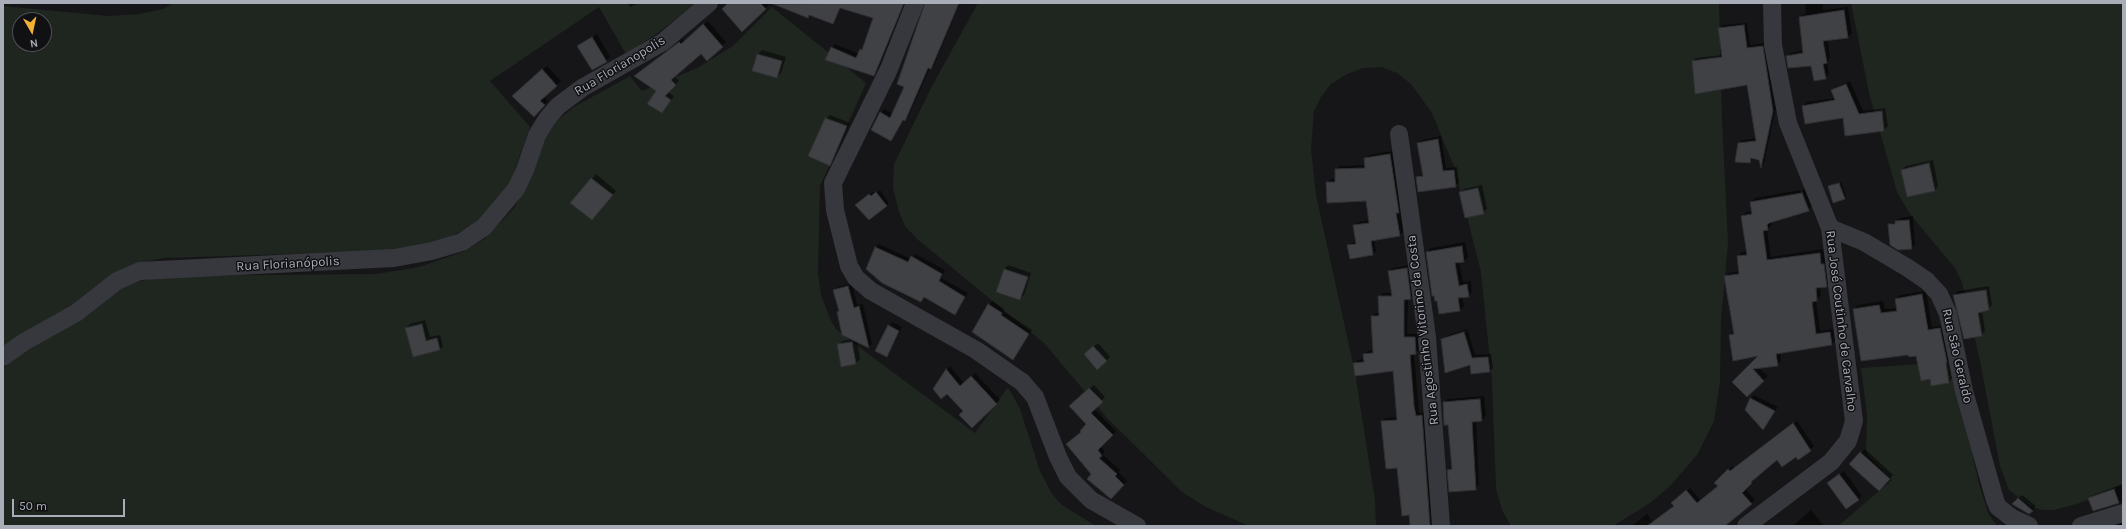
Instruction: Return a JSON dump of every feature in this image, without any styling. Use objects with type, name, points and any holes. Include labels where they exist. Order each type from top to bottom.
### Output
[{"type":"street","name":"Rua Florianopolis","points":[[537,135],[547,119],[565,100],[663,42],[709,3]]},
{"type":"street","points":[[915,3],[889,69],[834,182],[835,210],[849,266],[856,278],[871,290],[976,350],[1022,382],[1035,397],[1058,456],[1068,477],[1091,500],[1137,526]]},
{"type":"street","name":"Rua José Coutinho de Carvalho","points":[[1746,526],[1831,462],[1845,447],[1853,428],[1853,413],[1830,228],[1788,123],[1774,52],[1772,3]]},
{"type":"street","name":"Rua Agostinho Vitorino da Costa","points":[[1399,134],[1427,337],[1441,526]]},
{"type":"street","name":"Rua Florianópolis","points":[[3,357],[24,342],[76,313],[118,281],[140,271],[394,258],[432,251],[458,243],[484,227],[516,189],[525,170],[537,135]]},
{"type":"street","name":"Rua São Geraldo","points":[[1830,228],[1864,242],[1908,268],[1927,281],[1939,294],[1948,314],[1964,391],[1995,500],[2008,516],[2029,526]]},
{"type":"street","points":[[2081,526],[2123,512]]},
{"type":"shaded area","points":[[174,3],[695,3],[662,30],[626,54],[599,7],[490,81],[530,127],[512,178],[504,192],[481,218],[468,228],[450,237],[432,243],[380,251],[164,258],[132,265],[3,353],[3,6],[108,16],[140,14],[163,9]]},
{"type":"shaded area","points":[[978,3],[1719,3],[1722,121],[1728,243],[1721,319],[1720,382],[1714,421],[1697,455],[1670,486],[1650,503],[1613,526],[1511,526],[1502,510],[1496,489],[1492,380],[1481,272],[1455,169],[1432,113],[1411,84],[1397,73],[1381,67],[1363,68],[1347,74],[1331,84],[1321,97],[1314,111],[1311,149],[1316,195],[1355,373],[1375,500],[1376,526],[1249,526],[1206,507],[1182,492],[1107,418],[1045,344],[917,239],[905,226],[899,212],[893,188],[894,164],[932,86]]},
{"type":"shaded area","points":[[1851,3],[2123,3],[2123,484],[2080,503],[2054,510],[2043,510],[2031,507],[2009,490],[2000,466],[1980,361],[1962,282],[1955,268],[1910,214],[1897,192],[1869,93]]},
{"type":"shaded area","points":[[772,7],[866,83],[820,186],[818,273],[821,295],[831,321],[836,329],[863,350],[975,433],[1008,387],[1020,409],[1040,471],[1052,494],[1062,505],[1096,526],[3,526],[3,368],[23,353],[126,286],[157,276],[376,274],[419,267],[465,251],[484,239],[515,207],[522,193],[541,141],[555,123],[572,108],[630,76],[642,91],[697,68],[733,46]]},
{"type":"shaded area","points":[[1951,362],[1979,484],[1988,513],[1997,526],[1838,526],[1892,480],[1866,453],[1867,414],[1861,368]]},
{"type":"building","points":[[728,3],[760,3],[766,9],[742,32],[722,9]]},
{"type":"building","points":[[904,3],[874,76],[825,60],[831,47],[856,58],[860,49],[862,50],[873,18],[840,8],[833,24],[809,15],[808,18],[773,4]]},
{"type":"building","points":[[925,3],[959,3],[931,69],[928,68],[905,121],[903,120],[891,141],[871,130],[880,112],[890,118],[904,87],[897,84]]},
{"type":"building","points":[[1844,10],[1848,38],[1823,41],[1827,63],[1823,64],[1826,79],[1814,81],[1811,66],[1788,68],[1786,56],[1803,53],[1799,17]]},
{"type":"building","points":[[703,24],[723,47],[707,61],[701,54],[671,80],[676,85],[665,96],[671,100],[662,113],[647,104],[656,91],[634,76],[679,42],[681,44]]},
{"type":"building","points":[[1744,25],[1747,48],[1763,46],[1773,111],[1761,168],[1759,160],[1751,158],[1750,163],[1735,162],[1738,143],[1756,141],[1747,85],[1695,94],[1692,61],[1722,57],[1718,28]]},
{"type":"building","points":[[592,37],[607,62],[592,70],[577,46]]},
{"type":"building","points":[[757,54],[782,61],[777,78],[752,71]]},
{"type":"building","points":[[542,69],[557,86],[540,101],[545,105],[534,117],[512,96]]},
{"type":"building","points":[[1846,84],[1859,114],[1882,111],[1884,131],[1845,136],[1843,118],[1805,124],[1802,106],[1835,100],[1831,90]]},
{"type":"building","points":[[825,118],[847,126],[830,166],[808,156]]},
{"type":"building","points":[[1438,139],[1443,171],[1454,170],[1456,187],[1418,192],[1416,177],[1423,176],[1417,143]]},
{"type":"building","points":[[1390,154],[1399,213],[1396,213],[1400,236],[1371,241],[1373,255],[1350,259],[1347,245],[1356,244],[1353,225],[1369,223],[1366,201],[1327,203],[1326,182],[1335,182],[1335,169],[1365,168],[1364,158]]},
{"type":"building","points":[[1929,163],[1935,191],[1907,197],[1901,170]]},
{"type":"building","points":[[591,178],[613,195],[592,220],[570,203]]},
{"type":"building","points":[[1839,183],[1845,199],[1833,203],[1828,186]]},
{"type":"building","points":[[1478,188],[1484,214],[1465,218],[1459,192]]},
{"type":"building","points":[[876,192],[887,206],[869,220],[855,205],[869,194],[871,196]]},
{"type":"building","points":[[1802,193],[1809,211],[1769,223],[1767,225],[1768,230],[1763,231],[1767,260],[1820,253],[1821,264],[1824,264],[1827,287],[1816,288],[1817,301],[1812,302],[1816,334],[1830,332],[1832,345],[1776,354],[1778,366],[1753,369],[1764,381],[1747,397],[1732,382],[1758,356],[1733,361],[1729,335],[1734,334],[1724,276],[1739,274],[1737,256],[1747,255],[1741,216],[1752,214],[1750,202]]},
{"type":"building","points":[[1909,220],[1912,249],[1898,250],[1890,245],[1888,224],[1895,224],[1895,221]]},
{"type":"building","points":[[1462,246],[1464,262],[1455,263],[1459,286],[1467,284],[1469,297],[1458,298],[1460,311],[1439,314],[1437,301],[1435,301],[1434,296],[1432,296],[1426,252]]},
{"type":"building","points":[[875,247],[908,262],[911,256],[942,274],[939,281],[965,297],[955,315],[924,297],[921,302],[882,283],[866,269]]},
{"type":"building","points":[[1407,268],[1411,299],[1404,300],[1404,337],[1415,337],[1416,354],[1410,355],[1414,406],[1416,416],[1422,415],[1430,526],[1410,526],[1409,515],[1402,516],[1397,468],[1386,469],[1381,421],[1397,420],[1393,371],[1355,376],[1353,363],[1364,362],[1363,354],[1373,353],[1371,316],[1379,316],[1378,296],[1392,296],[1388,271]]},
{"type":"building","points":[[1004,269],[1028,277],[1020,300],[996,292]]},
{"type":"building","points":[[848,286],[854,308],[859,306],[869,348],[842,335],[837,312],[839,311],[833,290]]},
{"type":"building","points":[[1986,290],[1989,310],[1978,313],[1982,336],[1964,339],[1953,295]]},
{"type":"building","points":[[1922,294],[1928,330],[1940,328],[1947,362],[1949,383],[1931,386],[1930,379],[1921,381],[1916,356],[1909,357],[1908,355],[1861,361],[1853,309],[1879,305],[1881,313],[1897,311],[1895,299]]},
{"type":"building","points":[[988,304],[1002,313],[1001,315],[1029,334],[1013,360],[972,332]]},
{"type":"building","points":[[422,324],[426,341],[437,338],[440,350],[413,357],[405,328]]},
{"type":"building","points":[[888,325],[899,331],[887,357],[875,351]]},
{"type":"building","points":[[1464,332],[1472,358],[1488,357],[1490,372],[1471,374],[1470,365],[1445,373],[1441,339]]},
{"type":"building","points":[[852,342],[856,364],[841,367],[837,344]]},
{"type":"building","points":[[1093,346],[1107,361],[1097,370],[1084,354]]},
{"type":"building","points":[[946,369],[960,386],[971,376],[997,404],[972,428],[959,415],[963,411],[947,394],[941,399],[933,389]]},
{"type":"building","points":[[1089,388],[1103,402],[1091,413],[1113,435],[1098,450],[1102,456],[1099,458],[1117,474],[1115,476],[1124,485],[1111,499],[1087,479],[1091,474],[1066,444],[1081,432],[1080,431],[1086,424],[1069,406]]},
{"type":"building","points":[[1750,398],[1775,411],[1763,430],[1745,410]]},
{"type":"building","points":[[1480,399],[1482,421],[1472,422],[1476,490],[1449,492],[1447,470],[1452,469],[1448,425],[1444,425],[1443,402]]},
{"type":"building","points":[[1793,423],[1811,451],[1798,460],[1796,457],[1782,467],[1777,460],[1751,482],[1752,483],[1742,493],[1752,504],[1725,526],[1647,526],[1674,506],[1671,503],[1686,490],[1697,503],[1718,486],[1714,483],[1728,469],[1730,471]]},
{"type":"building","points":[[1860,452],[1890,479],[1879,491],[1849,464]]},
{"type":"building","points":[[1839,474],[1859,500],[1846,509],[1827,483]]},
{"type":"building","points":[[2114,489],[2119,503],[2093,511],[2088,498]]},
{"type":"building","points":[[2018,498],[2033,511],[2029,514],[2012,504]]}]
